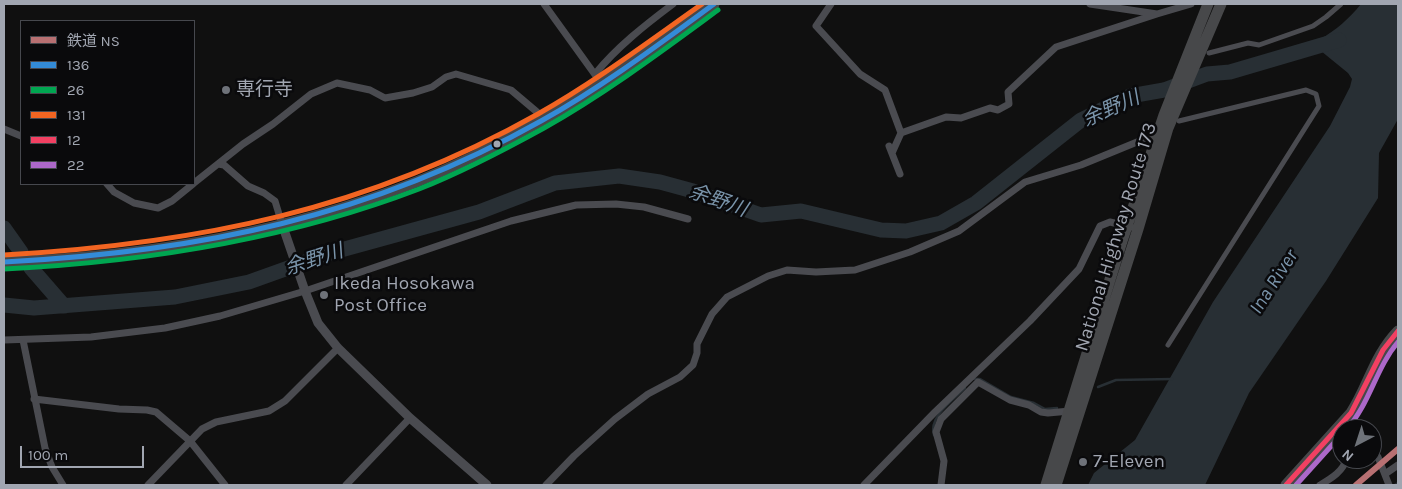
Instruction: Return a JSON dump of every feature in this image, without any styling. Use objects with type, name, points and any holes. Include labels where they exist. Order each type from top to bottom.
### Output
[{"type":"main road","points":[[4,262],[60,260],[179,245],[282,224],[362,201],[416,182],[458,164],[543,120],[598,78],[714,4]]},
{"type":"main road","name":"National Highway Route 173","points":[[1046,485],[1163,131],[1172,117],[1208,4]]},
{"type":"main road","name":"National Highway Route 173","points":[[1190,62],[1221,4]]},
{"type":"main road","name":"National Highway Route 173","points":[[1056,485],[1132,227]]},
{"type":"main road","points":[[1347,419],[1359,401],[1376,360],[1398,332]]},
{"type":"main road","points":[[1286,485],[1332,437]]},
{"type":"street","points":[[544,4],[598,78]]},
{"type":"street","points":[[598,78],[604,62],[636,32],[673,4]]},
{"type":"street","points":[[831,4],[816,26],[860,74],[885,90],[901,133],[892,154]]},
{"type":"street","points":[[1090,4],[1157,14]]},
{"type":"street","points":[[901,133],[946,117],[961,118],[990,108],[998,110],[1009,104],[1008,92],[1056,47],[1191,4]]},
{"type":"street","points":[[1209,53],[1248,43],[1259,44],[1313,26],[1340,4]]},
{"type":"street","points":[[195,181],[311,94],[336,83],[370,90],[385,98],[413,93],[432,87],[446,77],[456,74],[511,90],[537,112],[543,120]]},
{"type":"street","points":[[1168,345],[1319,106],[1316,94],[1306,90],[1172,117]]},
{"type":"street","points":[[4,129],[20,136]]},
{"type":"street","points":[[546,485],[574,456],[615,419],[648,394],[680,377],[693,365],[697,353],[697,344],[712,314],[727,297],[768,276],[787,270],[816,272],[855,270],[910,252],[959,231],[1025,182],[1081,165],[1163,131]]},
{"type":"street","points":[[889,146],[900,174]]},
{"type":"street","points":[[218,164],[224,164],[248,186],[276,201],[285,236],[318,323],[338,348],[410,418],[487,485]]},
{"type":"street","points":[[108,185],[114,192],[134,203],[158,208],[172,201],[191,185]]},
{"type":"street","points":[[4,340],[91,338],[165,328],[220,316],[511,221],[576,205],[616,204],[644,207],[688,219]]},
{"type":"street","points":[[864,485],[935,412],[1030,321],[1079,269],[1100,226],[1110,222],[1132,227]]},
{"type":"street","points":[[23,340],[45,448],[52,466],[63,485]]},
{"type":"street","points":[[148,485],[202,429],[216,422],[269,411],[285,401],[338,348]]},
{"type":"street","points":[[941,485],[944,461],[936,432],[941,419],[978,382],[1010,400],[1041,412],[1048,414],[1070,411]]},
{"type":"street","points":[[34,399],[156,412],[190,441],[225,485]]},
{"type":"street","points":[[935,412],[941,419]]},
{"type":"street","points":[[346,485],[410,418]]},
{"type":"street","points":[[1385,474],[1398,465]]},
{"type":"street","points":[[1382,467],[1389,485]]},
{"type":"street","points":[[1320,485],[1340,469]]},
{"type":"water","name":"Ina River","points":[[1361,4],[1398,4],[1398,119],[1379,153],[1378,198],[1326,281],[1249,393],[1205,485],[1088,485],[1094,473],[1135,440],[1213,302],[1330,126],[1350,87],[1352,79],[1348,73],[1321,51],[1319,40],[1342,24]]},
{"type":"waterway","name":"余野川","points":[[4,305],[34,308],[175,297],[249,282],[330,253],[479,212],[555,183],[619,176],[660,182],[693,191],[761,215],[801,211],[881,230],[906,231],[941,223],[976,203],[1081,120],[1130,96],[1164,90],[1207,74],[1230,72],[1339,40]]},
{"type":"waterway","points":[[4,228],[21,252]]},
{"type":"waterway","points":[[31,268],[64,306]]},
{"type":"waterway","points":[[974,379],[980,379],[1011,397],[1034,403],[1045,409],[1057,408]]},
{"type":"waterway","points":[[1098,387],[1116,380],[1172,379]]},
{"type":"waterway","points":[[934,435],[933,428],[938,415],[965,388]]},
{"type":"rail line","name":"NS","points":[[1356,485],[1398,449]]},
{"type":"transit line","name":"131","points":[[4,255],[75,250],[145,242],[213,231],[345,198],[410,175],[474,147],[559,102],[702,4]]},
{"type":"transit line","name":"136","points":[[4,262],[76,257],[146,249],[214,238],[281,224],[347,205],[412,182],[477,154],[564,108],[629,65],[714,4]]},
{"type":"transit line","name":"26","points":[[4,269],[110,261],[215,246],[318,222],[369,207],[419,189],[483,160],[567,115],[633,71],[718,10]]},
{"type":"transit line","name":"12","points":[[1286,485],[1351,413],[1383,350],[1398,331]]},
{"type":"transit line","name":"22","points":[[1355,419],[1390,352],[1398,342]]},
{"type":"transit line","name":"22","points":[[1296,485],[1332,445]]},
{"type":"place","name":"専行寺","points":[[226,90]]},
{"type":"place","name":"Ikeda Hosokawa Post Office","points":[[324,295]]},
{"type":"place","name":"7-Eleven","points":[[1083,462]]}]
